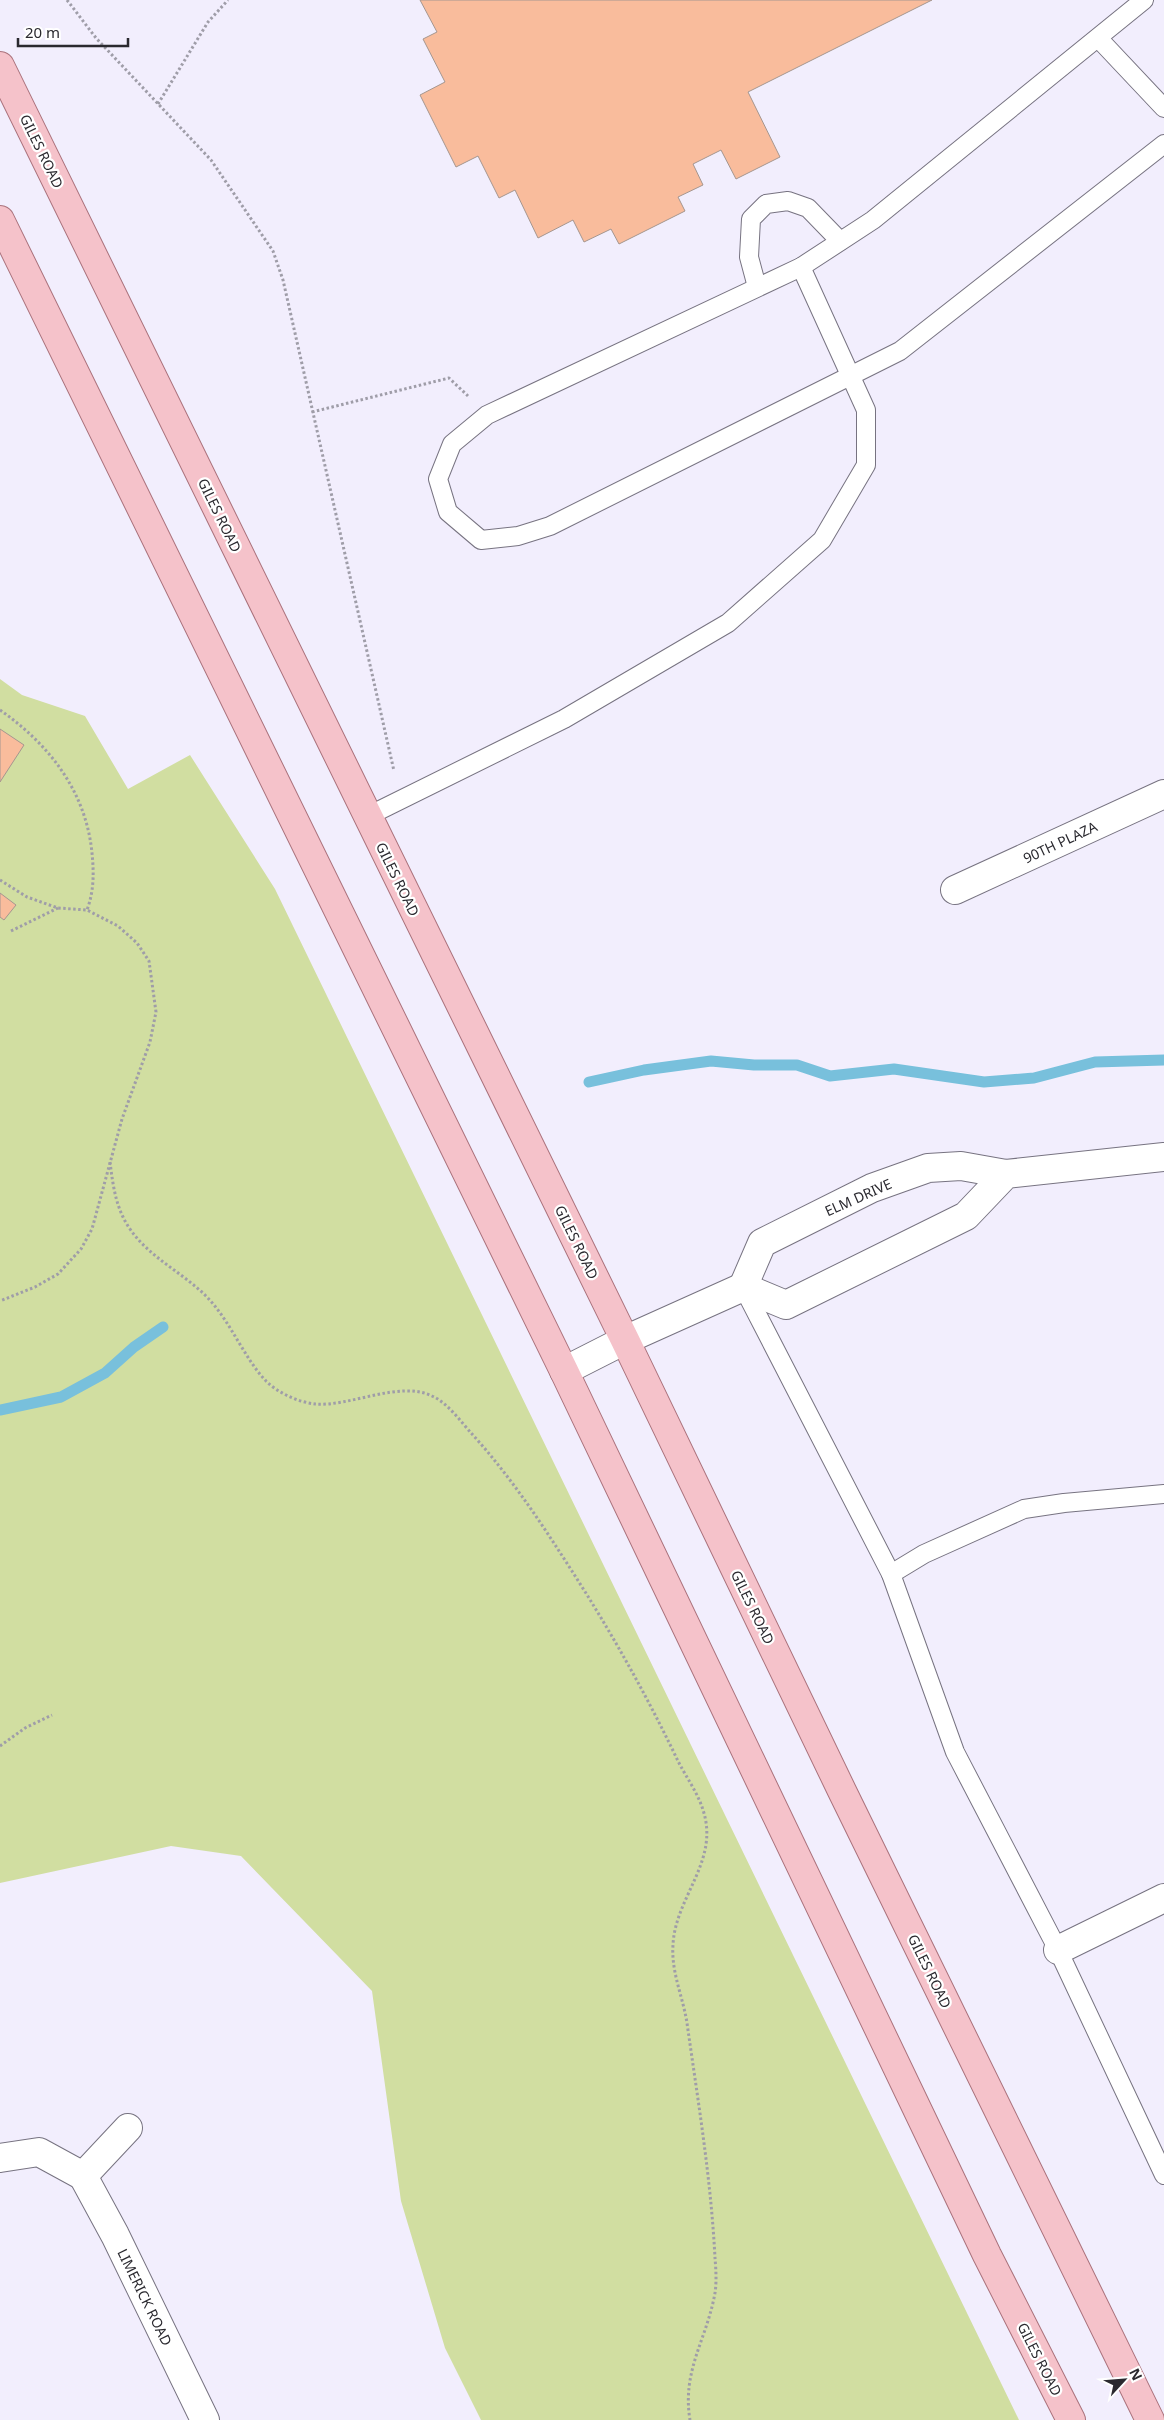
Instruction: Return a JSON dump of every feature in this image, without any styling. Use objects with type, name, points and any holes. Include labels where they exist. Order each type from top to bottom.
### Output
[{"type":"main road","name":"GILES ROAD","points":[[0,66],[625,1340],[842,1791],[1150,2420]]},
{"type":"main road","name":"GILES ROAD","points":[[0,220],[564,1371],[987,2255],[1071,2420]]},
{"type":"street","name":"90TH PLAZA","points":[[955,890],[1164,794]]},
{"type":"street","name":"ELM DRIVE","points":[[743,1287],[762,1243],[872,1188],[928,1168],[961,1166],[1006,1174],[1164,1157]]},
{"type":"street","points":[[564,1371],[625,1340],[743,1287],[786,1305],[966,1216],[1006,1174]]},
{"type":"street","points":[[1058,1950],[1164,1898]]},
{"type":"street","points":[[0,2158],[39,2152],[83,2176],[128,2128]]},
{"type":"street","name":"LIMERICK ROAD","points":[[83,2176],[116,2235],[205,2420]]},
{"type":"lane","points":[[1144,0],[873,220],[802,267],[487,415],[452,444],[438,479],[448,512],[481,540],[518,536],[550,526],[900,351],[1164,144]]},
{"type":"lane","points":[[1098,38],[1164,108]]},
{"type":"lane","points":[[757,288],[750,257],[751,219],[766,204],[788,200],[808,208],[840,241]]},
{"type":"lane","points":[[368,816],[564,719],[728,624],[822,540],[866,465],[866,410],[802,267]]},
{"type":"lane","points":[[743,1287],[891,1574],[955,1752],[1058,1950],[1164,2175]]},
{"type":"lane","points":[[891,1574],[924,1554],[1024,1509],[1064,1502],[1164,1494]]},
{"type":"path","points":[[68,0],[96,38],[211,160],[273,251],[283,280],[400,800]]},
{"type":"path","points":[[158,104],[208,22],[228,0]]},
{"type":"path","points":[[312,412],[449,378],[487,415]]},
{"type":"path","points":[[0,710],[16,721],[45,749],[65,773],[81,803],[90,832],[94,870],[93,893],[87,910]]},
{"type":"path","points":[[0,880],[27,896],[58,908],[87,910],[118,926],[137,943],[149,962],[154,982],[156,1012],[150,1042],[122,1119],[92,1228],[71,1262],[51,1278],[0,1301]]},
{"type":"path","points":[[11,931],[58,908]]},
{"type":"path","points":[[110,1162],[115,1198],[128,1226],[146,1251],[206,1296],[226,1320],[265,1380],[284,1395],[314,1404],[406,1391],[432,1396],[452,1412],[502,1467],[540,1521],[613,1634],[703,1808],[708,1832],[706,1851],[675,1927],[672,1947],[673,1966],[684,2006],[700,2112],[715,2260],[715,2296],[690,2374],[687,2404],[690,2420]]},
{"type":"path","points":[[0,1746],[25,1728],[52,1715]]},
{"type":"green space","points":[[0,679],[22,695],[85,716],[128,789],[190,755],[275,889],[1019,2420],[481,2420],[445,2348],[401,2201],[372,1991],[241,1856],[171,1846],[0,1883]]},
{"type":"building","points":[[420,0],[932,0],[748,92],[780,157],[736,179],[721,150],[693,164],[703,185],[678,197],[685,211],[619,244],[611,229],[584,242],[573,220],[538,238],[515,190],[499,198],[478,156],[456,167],[420,95],[445,82],[423,39],[437,32]]},
{"type":"building","points":[[0,729],[24,745],[0,782]]},
{"type":"building","points":[[0,893],[16,905],[4,920],[0,917]]},
{"type":"waterway","points":[[589,1082],[644,1070],[711,1061],[754,1065],[797,1065],[830,1076],[894,1069],[984,1082],[1034,1078],[1095,1062],[1164,1060]]},
{"type":"waterway","points":[[0,1410],[61,1397],[105,1373],[134,1347],[163,1327]]}]
